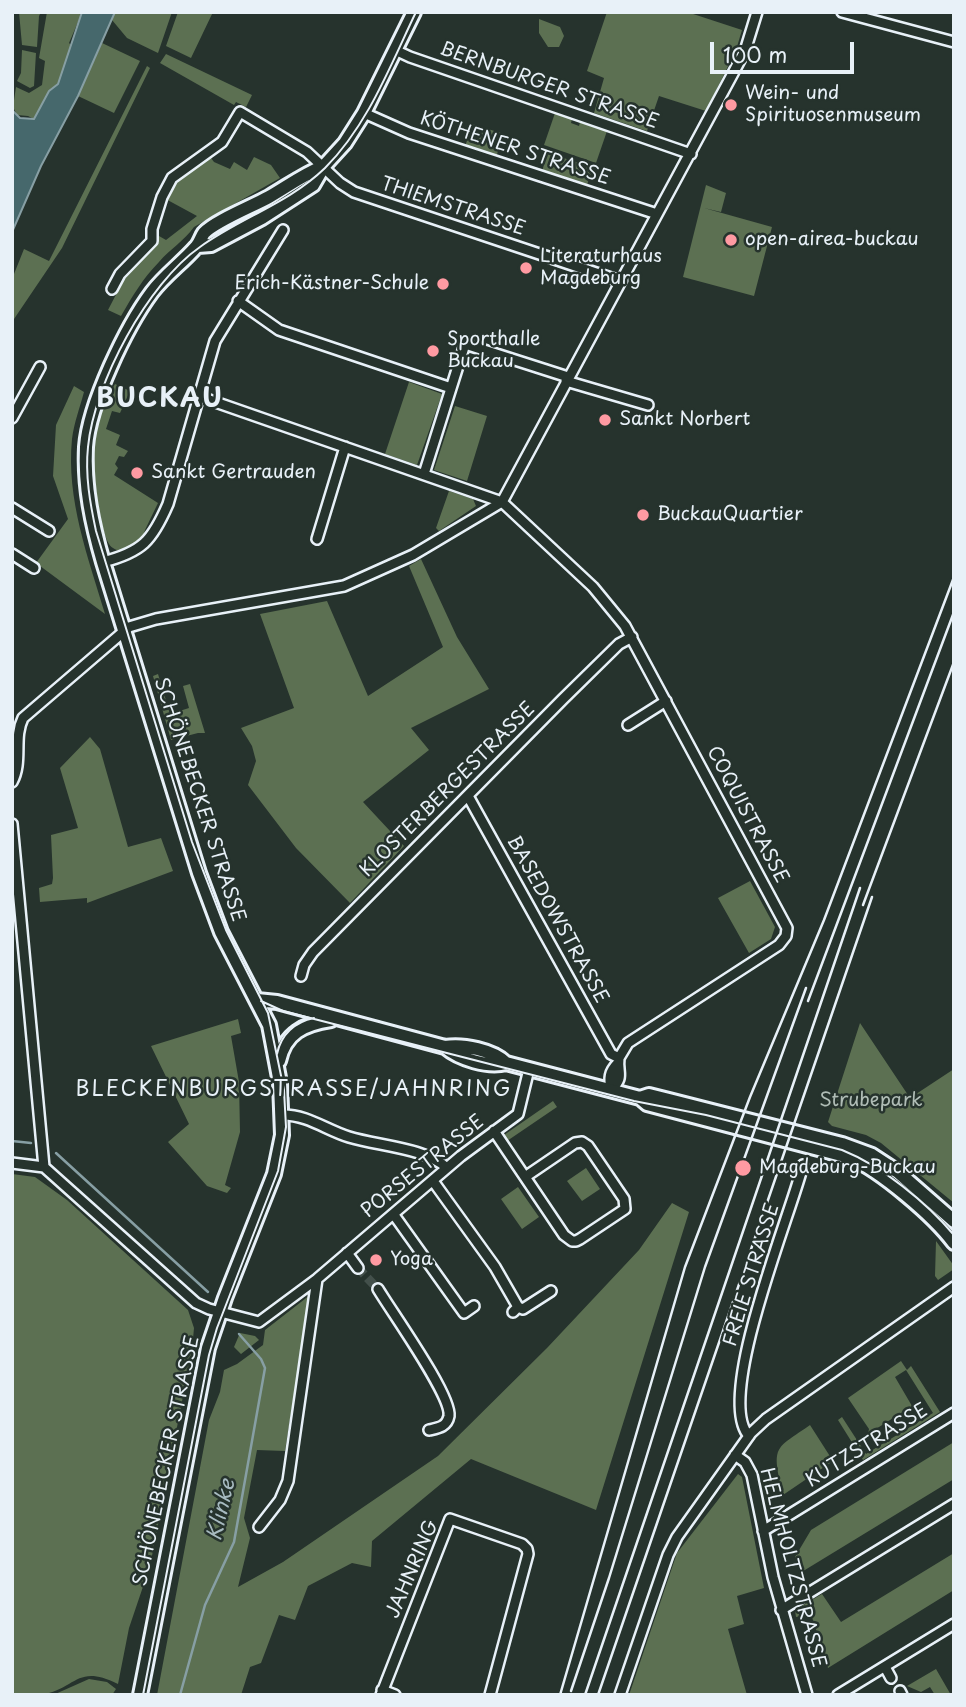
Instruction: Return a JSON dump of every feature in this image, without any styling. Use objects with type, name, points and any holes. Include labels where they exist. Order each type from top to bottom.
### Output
[{"type":"main road","name":"SCHÖNEBECKER STRASSE","points":[[140,1695],[205,1364],[220,1312],[274,1174],[281,1144],[283,1115],[278,1069],[269,1025],[221,932],[199,873],[103,562],[92,521],[86,475],[86,446],[93,414],[115,359],[149,295],[174,266],[198,246],[211,245],[290,201],[313,185],[364,113],[414,12]]},
{"type":"main road","points":[[257,1000],[276,1002],[445,1047],[456,1055],[494,1065],[506,1063],[611,1090],[640,1098],[647,1104],[856,1160],[929,1217],[954,1243]]},
{"type":"main road","points":[[278,1069],[282,1049],[294,1033],[309,1024],[336,1019]]},
{"type":"main road","points":[[640,1098],[649,1095],[853,1147],[888,1164],[954,1221]]},
{"type":"street","points":[[12,782],[17,770],[19,731],[23,718],[138,622],[344,586],[413,555],[502,502],[746,51],[757,12]]},
{"type":"street","points":[[842,12],[954,42]]},
{"type":"street","name":"BERNBURGER STRASSE","points":[[395,50],[691,155]]},
{"type":"street","name":"THIEMSTRASSE","points":[[112,289],[120,274],[152,241],[152,229],[162,197],[172,178],[222,142],[240,112],[307,152],[345,187],[366,197],[620,281]]},
{"type":"street","name":"KÖTHENER STRASSE","points":[[364,113],[410,133],[657,214]]},
{"type":"street","points":[[103,562],[126,556],[140,548],[157,529],[169,501],[215,341],[283,230]]},
{"type":"street","points":[[238,301],[279,330],[452,387]]},
{"type":"street","points":[[424,474],[465,344],[648,405]]},
{"type":"street","points":[[12,418],[40,367]]},
{"type":"street","points":[[198,396],[502,502]]},
{"type":"street","points":[[317,539],[345,447]]},
{"type":"street","name":"COQUISTRASSE","points":[[502,502],[593,587],[632,637],[785,924],[786,936],[779,945],[628,1043],[619,1061]]},
{"type":"street","points":[[12,508],[49,531]]},
{"type":"street","points":[[12,554],[34,568]]},
{"type":"street","name":"KLOSTERBERGESTRASSE","points":[[301,976],[304,965],[313,952],[562,699],[619,644],[632,637]]},
{"type":"street","points":[[628,725],[666,701]]},
{"type":"street","name":"BASEDOWSTRASSE","points":[[468,796],[611,1054],[619,1061]]},
{"type":"street","points":[[12,824],[44,1167],[12,1163]]},
{"type":"street","points":[[611,1090],[609,1078],[619,1061]]},
{"type":"street","name":"PORSESTRASSE","points":[[44,1167],[196,1303],[220,1312],[261,1321],[317,1279],[447,1168],[517,1114],[529,1069]]},
{"type":"street","points":[[283,1115],[299,1115],[349,1137],[435,1158],[447,1168]]},
{"type":"street","points":[[494,1131],[564,1236],[572,1241],[583,1237],[623,1211],[626,1206],[588,1146],[582,1142],[575,1143],[525,1177]]},
{"type":"street","name":"FREIE STRASSE","points":[[749,1436],[742,1426],[741,1413],[746,1348],[803,1165]]},
{"type":"street","points":[[433,1181],[495,1267],[515,1310],[523,1310],[551,1290]]},
{"type":"street","points":[[394,1215],[464,1313],[474,1306]]},
{"type":"street","points":[[346,1254],[358,1268]]},
{"type":"street","points":[[259,1527],[280,1500],[288,1481],[317,1279]]},
{"type":"street","points":[[620,1695],[673,1546],[749,1436],[777,1411],[954,1287]]},
{"type":"street","points":[[378,1289],[427,1366],[447,1405],[449,1417],[444,1425],[429,1430]]},
{"type":"street","name":"KUTZSTRASSE","points":[[763,1531],[954,1413]]},
{"type":"street","name":"HELMHOLTZSTRASSE","points":[[736,1455],[745,1462],[752,1475],[781,1610],[807,1695]]},
{"type":"street","points":[[781,1610],[954,1504]]},
{"type":"street","name":"JAHNRING","points":[[395,1695],[381,1692],[450,1519],[522,1544],[527,1549],[528,1554],[490,1695]]},
{"type":"street","points":[[838,1695],[954,1624]]},
{"type":"street","points":[[885,1667],[891,1678]]},
{"type":"green space","points":[[19,12],[41,12],[37,47],[22,45]]},
{"type":"green space","points":[[47,12],[77,12],[81,15],[69,43],[71,45],[58,84],[49,91],[34,119],[17,115],[13,107],[16,87],[29,93],[42,85],[45,61],[39,58]]},
{"type":"green space","points":[[115,12],[172,12],[158,53],[127,38],[112,20]]},
{"type":"green space","points":[[178,12],[213,12],[191,58],[166,46]]},
{"type":"green space","points":[[607,12],[687,12],[742,30],[736,50],[706,111],[659,96],[647,131],[594,113],[604,78],[587,71]]},
{"type":"green space","points":[[539,19],[560,27],[564,36],[559,47],[548,47],[539,33]]},
{"type":"green space","points":[[102,43],[140,61],[114,113],[78,96]]},
{"type":"green space","points":[[22,50],[36,53],[34,86],[30,88],[17,81],[21,73]]},
{"type":"green space","points":[[166,54],[252,95],[246,107],[236,102],[234,105],[160,63]]},
{"type":"green space","points":[[147,66],[150,68],[62,248],[12,322],[12,279],[24,249],[49,261]]},
{"type":"green space","points":[[555,113],[572,119],[571,123],[579,126],[580,122],[607,131],[596,163],[544,145]]},
{"type":"green space","points":[[472,124],[504,134],[496,157],[465,147]]},
{"type":"green space","points":[[547,153],[593,167],[587,185],[542,172]]},
{"type":"green space","points":[[208,154],[214,162],[230,169],[234,162],[247,170],[254,157],[271,165],[280,178],[194,227],[148,275],[121,316],[108,310],[123,281],[159,236],[166,240],[197,216],[162,197],[172,178]]},
{"type":"green space","name":"open-airea-buckau","points":[[706,185],[726,193],[721,212],[704,208],[772,227],[754,296],[683,277]]},
{"type":"green space","points":[[409,382],[442,394],[417,465],[385,454]]},
{"type":"green space","points":[[115,384],[130,391],[120,413],[112,411],[106,429],[120,435],[116,445],[128,451],[124,457],[119,456],[114,475],[158,503],[142,541],[120,551],[108,542],[100,515],[93,448],[99,417]]},
{"type":"green space","points":[[74,386],[84,392],[72,439],[72,484],[80,528],[105,614],[36,563],[68,519],[53,476],[56,425]]},
{"type":"green space","points":[[455,406],[487,416],[467,481],[434,470]]},
{"type":"green space","points":[[449,491],[473,499],[476,506],[439,531],[436,528]]},
{"type":"green space","points":[[421,559],[457,637],[489,689],[411,728],[429,750],[363,802],[404,846],[350,903],[296,848],[248,785],[256,761],[252,746],[241,728],[294,708],[260,614],[327,601],[368,696],[443,647],[409,566]]},
{"type":"green space","points":[[158,674],[170,714],[189,708],[183,686],[190,684],[205,733],[171,740],[153,676]]},
{"type":"green space","points":[[90,737],[100,749],[128,847],[161,838],[173,871],[87,903],[87,898],[40,902],[39,888],[52,884],[53,878],[51,835],[78,828],[60,768]]},
{"type":"green space","points":[[750,881],[775,927],[771,939],[749,953],[718,898]]},
{"type":"green space","points":[[238,1019],[241,1033],[231,1036],[239,1082],[240,1132],[225,1185],[231,1188],[227,1193],[207,1186],[168,1142],[189,1124],[151,1046]]},
{"type":"green space","name":"Strubepark","points":[[860,1023],[910,1098],[954,1069],[954,1203],[881,1143],[866,1135],[832,1126],[828,1122]]},
{"type":"green space","points":[[553,1101],[557,1107],[507,1141],[504,1135]]},
{"type":"green space","points":[[586,1168],[600,1189],[582,1201],[567,1181]]},
{"type":"green space","points":[[12,1174],[35,1177],[67,1200],[188,1310],[194,1328],[150,1566],[129,1628],[118,1684],[104,1678],[85,1677],[52,1692],[37,1695],[12,1695]]},
{"type":"green space","points":[[518,1187],[539,1217],[522,1229],[501,1199]]},
{"type":"green space","points":[[672,1203],[689,1212],[596,1510],[471,1459],[372,1541],[371,1567],[352,1563],[308,1586],[295,1620],[279,1615],[261,1663],[250,1667],[241,1695],[157,1695],[209,1420],[220,1392],[224,1370],[263,1345],[265,1330],[310,1295],[285,1451],[257,1450],[244,1518],[250,1538],[238,1587],[283,1562],[438,1456],[547,1348],[639,1250]]},
{"type":"green space","points":[[936,1241],[954,1266],[954,1269],[938,1280],[935,1276]]},
{"type":"green space","points":[[240,1333],[255,1336],[259,1340],[241,1354],[234,1347]]},
{"type":"green space","points":[[901,1361],[907,1370],[911,1366],[940,1412],[863,1460],[838,1420],[842,1417],[866,1454],[933,1413],[906,1370],[895,1377],[912,1406],[868,1434],[869,1429],[848,1398]]},
{"type":"green space","points":[[810,1425],[833,1461],[780,1497],[777,1463],[779,1449]]},
{"type":"green space","points":[[954,1442],[954,1479],[800,1573],[795,1557],[811,1530]]},
{"type":"green space","points":[[738,1474],[742,1477],[764,1588],[737,1596],[744,1624],[728,1629],[747,1695],[629,1695],[677,1553]]},
{"type":"green space","points":[[954,1553],[954,1590],[828,1668],[811,1614],[796,1617],[795,1610],[822,1594],[841,1622]]},
{"type":"green space","points":[[936,1669],[951,1695],[935,1695],[930,1687],[921,1692],[907,1686]]},
{"type":"green space","points":[[89,1679],[107,1682],[116,1689],[112,1695],[53,1695]]},
{"type":"water","points":[[82,12],[115,12],[78,96],[41,166],[12,232],[12,110],[20,118],[34,119],[49,91],[58,84]]},
{"type":"waterway","name":"Klinke","points":[[12,1141],[31,1143]]},
{"type":"waterway","name":"Klinke","points":[[56,1153],[208,1292]]},
{"type":"waterway","name":"Klinke","points":[[180,1695],[205,1605],[234,1542],[265,1368],[261,1359],[239,1334]]},
{"type":"tunnel","points":[[358,1268],[378,1289]]},
{"type":"tram line","points":[[143,1695],[209,1355],[278,1171],[286,1127],[284,1090],[268,1013],[226,930],[192,842],[96,531],[87,468],[92,422],[112,365],[143,309],[161,284],[200,247],[296,191],[325,168],[366,114],[416,12]]},
{"type":"tram line","points":[[261,1001],[283,1011],[634,1101],[706,1115],[842,1150],[888,1175],[930,1210],[954,1235]]},
{"type":"tram line","points":[[277,1054],[282,1040],[290,1030],[301,1022],[314,1018]]},
{"type":"railway","points":[[560,1695],[685,1267],[750,1097],[824,920],[954,577]]},
{"type":"railway","points":[[808,1001],[954,612]]},
{"type":"railway","points":[[863,905],[954,662]]},
{"type":"railway","points":[[585,1695],[860,888]]},
{"type":"railway","points":[[598,1695],[872,897]]},
{"type":"railway","points":[[571,1691],[609,1578],[705,1267],[806,988]]},
{"type":"place","name":"Wein- und Spirituosenmuseum","points":[[731,105]]},
{"type":"place","name":"open-airea-buckau","points":[[731,240]]},
{"type":"place","name":"Literaturhaus Magdeburg","points":[[526,268]]},
{"type":"place","name":"Erich-Kästner-Schule","points":[[443,284]]},
{"type":"place","name":"Sporthalle Buckau","points":[[433,351]]},
{"type":"place","name":"Sankt Norbert","points":[[605,420]]},
{"type":"place","name":"Sankt Gertrauden","points":[[137,473]]},
{"type":"place","name":"BuckauQuartier","points":[[643,515]]},
{"type":"place","name":"Magdeburg-Buckau","points":[[743,1168]]},
{"type":"place","name":"Yoga","points":[[376,1260]]},
{"type":"district","name":"BUCKAU","points":[[160,400]]},
{"type":"district","name":"BLECKENBURGSTRASSE/JAHNRING","points":[[294,1090]]}]
